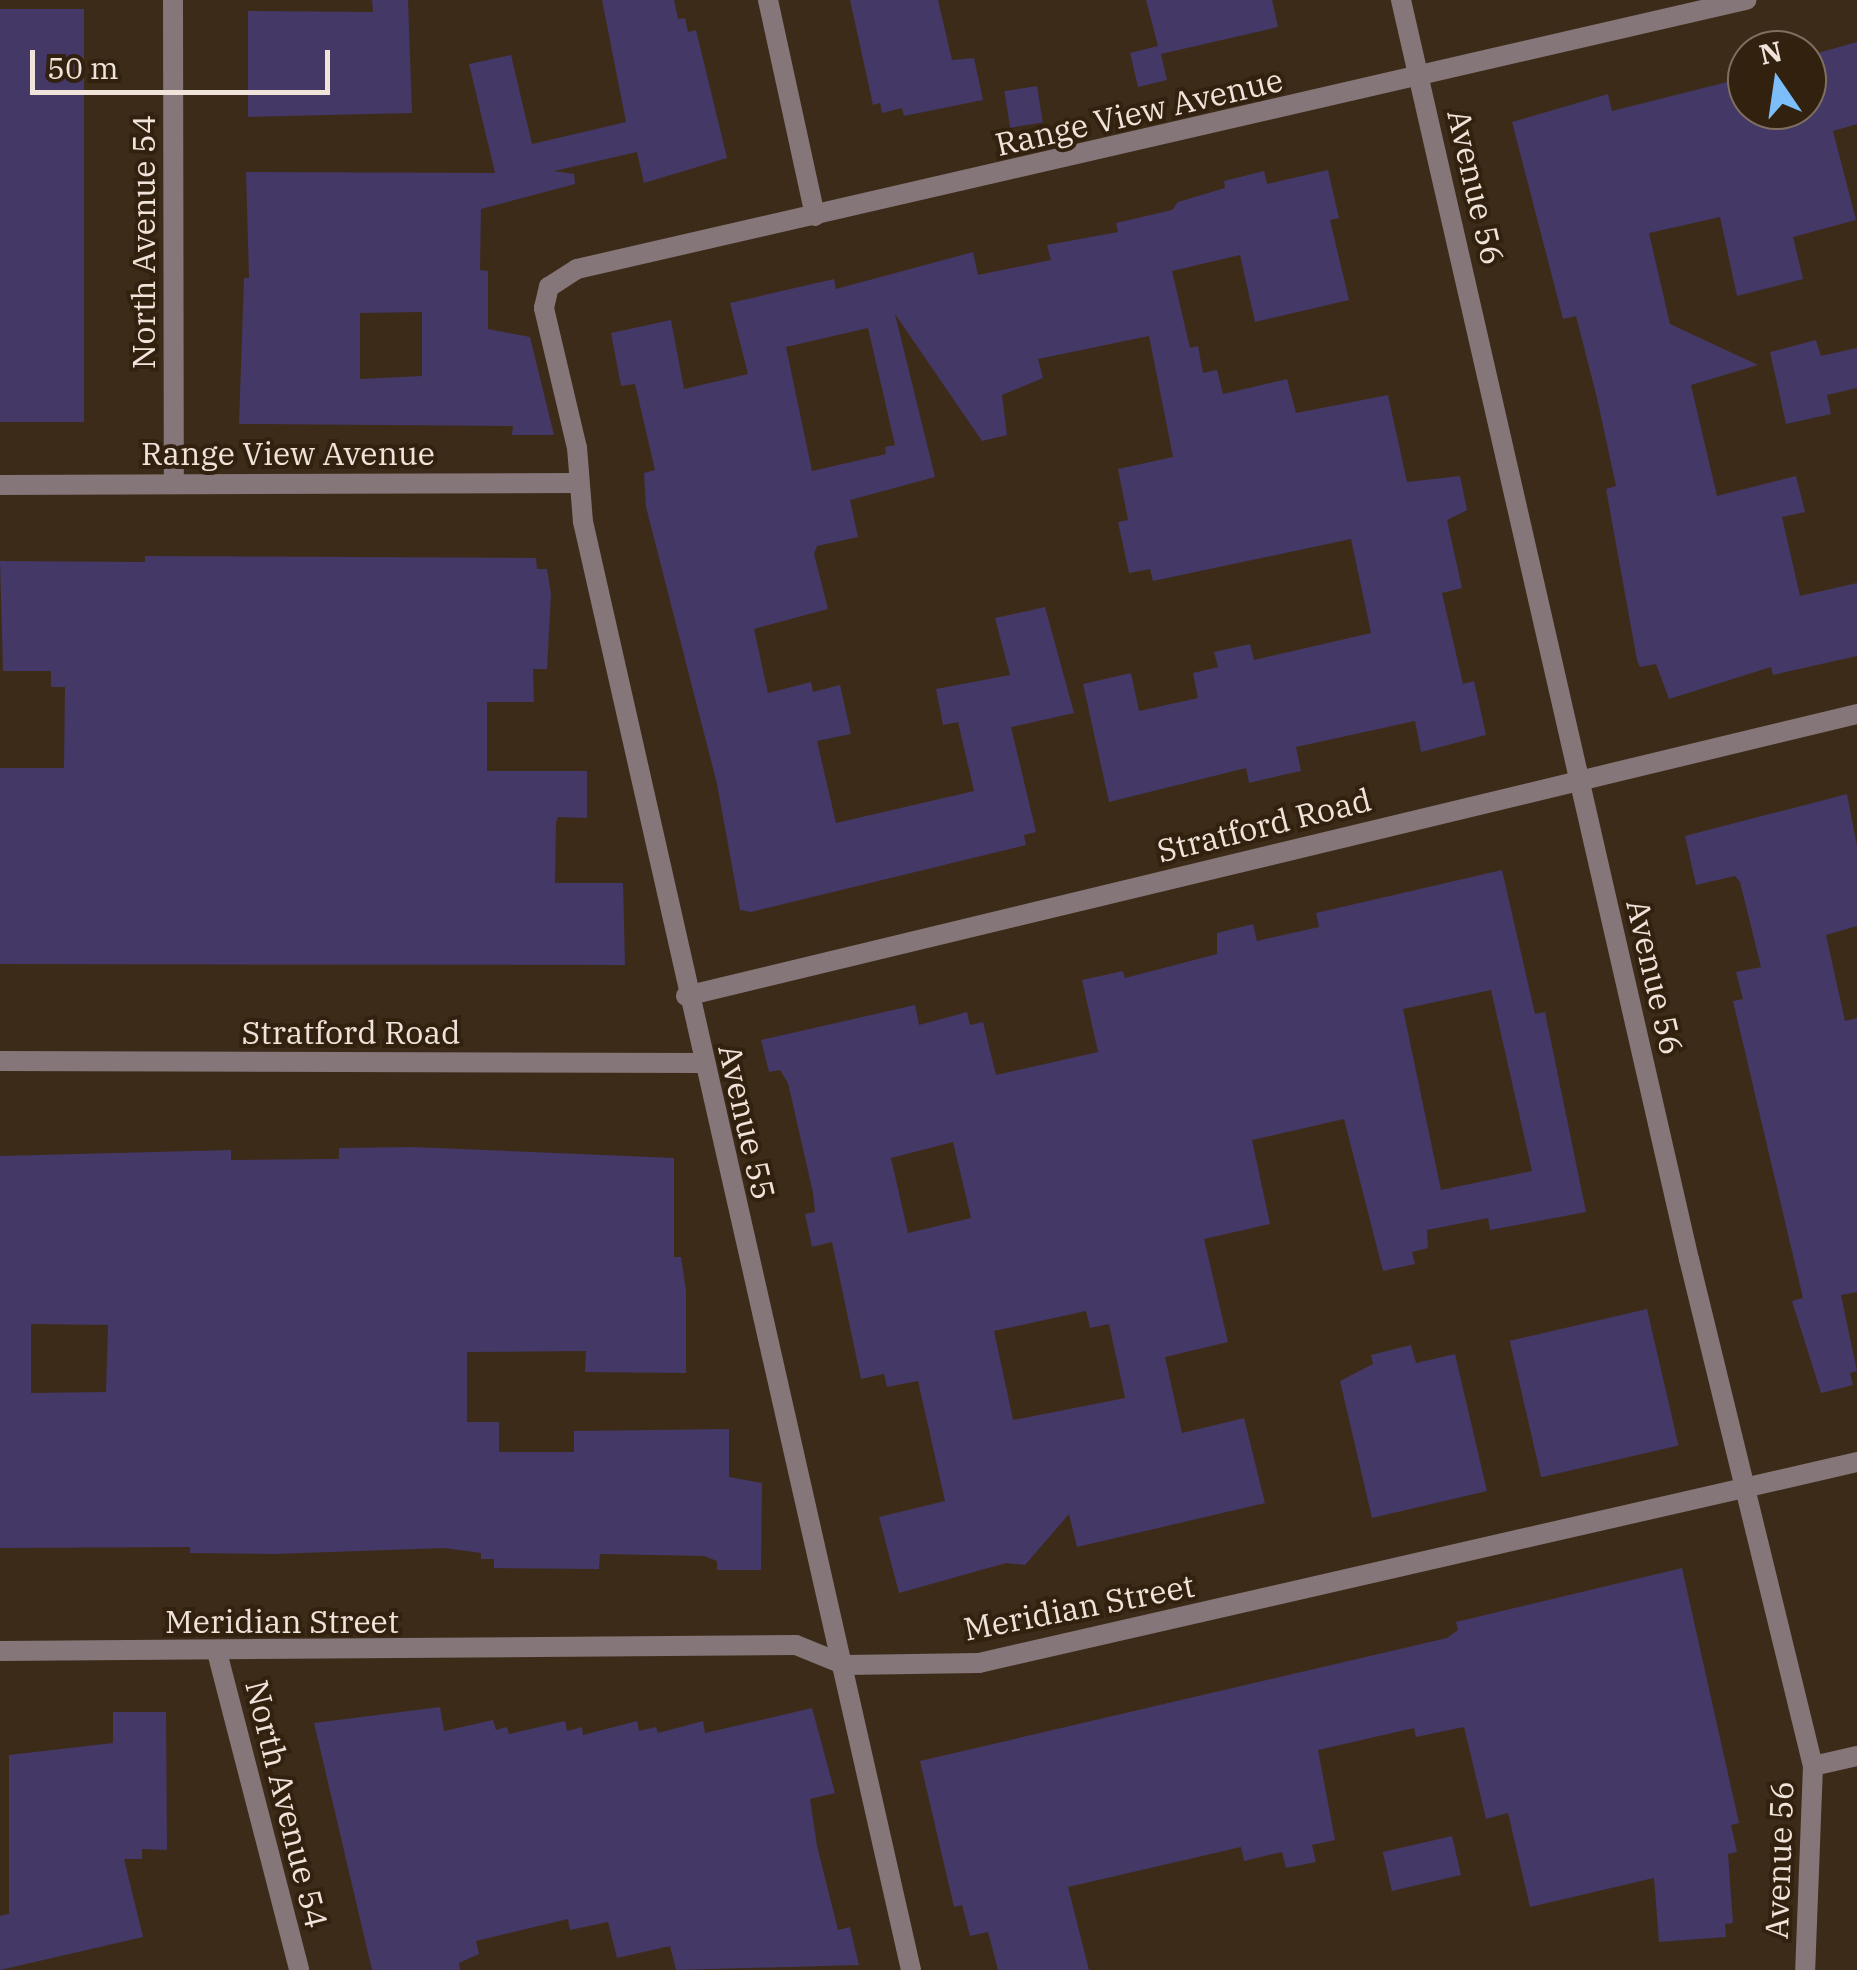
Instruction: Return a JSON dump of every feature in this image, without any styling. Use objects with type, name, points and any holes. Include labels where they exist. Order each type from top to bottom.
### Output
[{"type":"street","name":"North Avenue 54","points":[[172,0],[174,484]]},
{"type":"street","points":[[768,0],[816,216]]},
{"type":"street","name":"Avenue 56","points":[[1401,0],[1744,1488],[1813,1766],[1805,1970]]},
{"type":"street","name":"Range View Avenue","points":[[549,287],[577,269],[1420,79],[1746,0]]},
{"type":"street","name":"Avenue 55","points":[[549,287],[544,308],[577,448],[576,483],[686,996],[845,1664],[911,1970]]},
{"type":"street","name":"Range View Avenue","points":[[0,485],[576,483]]},
{"type":"street","name":"Stratford Road","points":[[686,996],[1857,714]]},
{"type":"street","name":"Stratford Road","points":[[0,1061],[702,1063]]},
{"type":"street","name":"Meridian Street","points":[[0,1652],[796,1645],[845,1664],[979,1663],[1857,1462]]},
{"type":"street","name":"North Avenue 54","points":[[217,1652],[299,1970]]},
{"type":"street","points":[[1813,1766],[1857,1756]]},
{"type":"building","points":[[372,0],[408,0],[412,113],[248,117],[248,11],[373,12]]},
{"type":"building","points":[[602,0],[674,0],[678,19],[685,18],[688,32],[696,30],[727,158],[644,183],[637,152],[554,171],[574,174],[575,184],[481,209],[480,270],[488,271],[488,329],[530,337],[554,435],[512,435],[513,426],[239,424],[244,278],[249,278],[246,172],[495,173],[469,64],[511,55],[532,144],[626,122]],"holes":[[[422,312],[422,376],[360,379],[360,313]]]},
{"type":"building","points":[[850,0],[938,0],[952,60],[974,58],[983,100],[904,116],[902,108],[882,113],[880,103],[873,105]]},
{"type":"building","points":[[1146,0],[1272,0],[1278,27],[1161,54],[1167,80],[1138,87],[1130,53],[1158,46]]},
{"type":"building","points":[[0,9],[84,9],[84,422],[0,422]]},
{"type":"building","points":[[1857,42],[1857,124],[1833,131],[1856,220],[1793,237],[1803,279],[1737,296],[1720,217],[1649,233],[1670,324],[1758,365],[1691,385],[1717,496],[1796,476],[1805,512],[1782,517],[1800,596],[1857,583],[1857,656],[1773,675],[1771,667],[1669,699],[1656,664],[1640,667],[1637,660],[1606,489],[1616,486],[1597,398],[1576,316],[1563,319],[1512,122],[1608,94],[1612,111],[1727,82],[1727,130],[1827,130],[1827,50]]},
{"type":"building","points":[[1037,86],[1043,123],[1010,128],[1004,91]]},
{"type":"building","points":[[1328,170],[1339,218],[1330,220],[1349,300],[1255,322],[1240,255],[1172,271],[1190,348],[1198,346],[1203,373],[1217,370],[1223,394],[1287,379],[1296,413],[1388,395],[1407,482],[1460,476],[1467,510],[1447,520],[1462,588],[1442,593],[1463,684],[1474,681],[1486,735],[1421,752],[1415,721],[1296,747],[1301,771],[1249,783],[1246,768],[1109,802],[1083,684],[1131,673],[1139,711],[1198,698],[1193,673],[1218,667],[1214,652],[1250,644],[1254,660],[1371,633],[1351,539],[1153,581],[1150,569],[1129,573],[1118,522],[1128,520],[1118,469],[1173,457],[1149,336],[1038,359],[1043,378],[1002,395],[1007,435],[982,441],[895,314],[935,477],[850,500],[858,537],[817,546],[814,554],[828,609],[754,629],[768,693],[811,682],[813,692],[840,685],[851,734],[817,741],[836,823],[974,791],[958,722],[943,725],[936,689],[1010,675],[995,618],[1045,607],[1074,713],[1011,727],[1036,832],[1024,835],[1026,845],[751,912],[740,910],[717,784],[646,507],[644,473],[655,470],[635,384],[621,386],[611,333],[671,320],[684,389],[748,374],[730,303],[834,279],[836,289],[973,252],[978,275],[1051,260],[1047,245],[1118,232],[1116,223],[1172,210],[1178,202],[1225,188],[1224,181],[1264,171],[1267,184]],"holes":[[[868,328],[895,445],[885,447],[886,454],[812,471],[786,347]]]},
{"type":"building","points":[[1816,340],[1821,356],[1857,348],[1857,388],[1827,395],[1831,414],[1786,424],[1770,352]]},
{"type":"building","points":[[145,556],[536,558],[537,569],[547,569],[551,594],[547,669],[533,669],[534,702],[487,702],[487,771],[587,771],[587,818],[558,817],[556,822],[555,883],[623,883],[625,965],[0,964],[0,768],[64,768],[65,687],[51,687],[51,671],[3,671],[0,561],[145,562]]},
{"type":"building","points":[[1847,794],[1857,846],[1857,926],[1826,935],[1845,1021],[1857,1018],[1857,1292],[1841,1295],[1857,1371],[1850,1373],[1853,1385],[1821,1393],[1792,1301],[1803,1298],[1733,1001],[1743,999],[1736,972],[1761,967],[1740,882],[1735,876],[1696,885],[1685,836]]},
{"type":"building","points":[[1502,870],[1535,1014],[1545,1012],[1586,1212],[1490,1230],[1488,1218],[1427,1230],[1428,1248],[1412,1252],[1415,1264],[1383,1271],[1344,1119],[1252,1140],[1270,1224],[1204,1239],[1228,1342],[1165,1357],[1182,1433],[1244,1418],[1265,1503],[1077,1547],[1069,1514],[1025,1565],[1006,1563],[899,1593],[879,1517],[945,1501],[918,1381],[887,1387],[884,1374],[861,1379],[832,1242],[812,1247],[805,1214],[815,1212],[813,1193],[788,1083],[780,1070],[769,1072],[761,1040],[915,1005],[919,1025],[967,1012],[970,1025],[983,1022],[996,1075],[1098,1052],[1082,980],[1123,971],[1125,978],[1217,954],[1217,933],[1253,924],[1257,941],[1319,927],[1316,913]],"holes":[[[1491,990],[1532,1171],[1441,1190],[1403,1009]],[[953,1142],[971,1218],[908,1233],[891,1158]],[[1086,1311],[1090,1328],[1109,1324],[1125,1398],[1013,1420],[994,1331]]]},
{"type":"building","points":[[413,1147],[674,1158],[674,1257],[681,1257],[686,1291],[686,1373],[585,1372],[586,1351],[467,1352],[467,1422],[499,1422],[499,1452],[574,1452],[574,1431],[729,1429],[729,1477],[762,1483],[761,1570],[717,1570],[717,1561],[704,1556],[600,1554],[599,1569],[494,1568],[494,1559],[481,1559],[481,1553],[444,1548],[274,1554],[190,1553],[190,1547],[0,1548],[0,1156],[231,1150],[231,1160],[339,1159],[339,1148]],"holes":[[[31,1324],[108,1325],[106,1392],[31,1393]]]},
{"type":"building","points":[[1647,1309],[1678,1445],[1541,1477],[1510,1341]]},
{"type":"building","points":[[1411,1345],[1416,1363],[1455,1354],[1487,1491],[1372,1518],[1340,1381],[1373,1364],[1371,1355]]},
{"type":"building","points":[[1682,1568],[1739,1823],[1731,1825],[1737,1852],[1728,1854],[1733,1923],[1725,1924],[1726,1937],[1659,1942],[1654,1878],[1530,1907],[1508,1813],[1486,1819],[1464,1727],[1416,1737],[1414,1728],[1318,1750],[1335,1840],[1312,1845],[1316,1862],[1286,1868],[1282,1852],[1244,1861],[1241,1847],[1068,1887],[1089,1970],[998,1970],[988,1932],[970,1936],[962,1905],[954,1907],[920,1761],[1447,1638],[1458,1630],[1456,1622]]},
{"type":"building","points":[[440,1707],[444,1731],[493,1720],[496,1730],[507,1727],[509,1734],[565,1721],[567,1731],[582,1727],[583,1735],[637,1721],[639,1731],[656,1727],[658,1733],[703,1721],[705,1733],[812,1708],[835,1793],[810,1799],[817,1846],[838,1930],[850,1927],[859,1965],[676,1970],[670,1946],[617,1958],[608,1922],[570,1930],[568,1919],[476,1941],[479,1954],[459,1963],[460,1970],[372,1970],[314,1723]]},
{"type":"building","points":[[113,1712],[166,1712],[167,1850],[142,1849],[142,1859],[124,1859],[143,1937],[0,1970],[0,1916],[9,1914],[9,1755],[113,1743]]},
{"type":"building","points":[[1452,1836],[1461,1875],[1392,1891],[1383,1852]]}]
